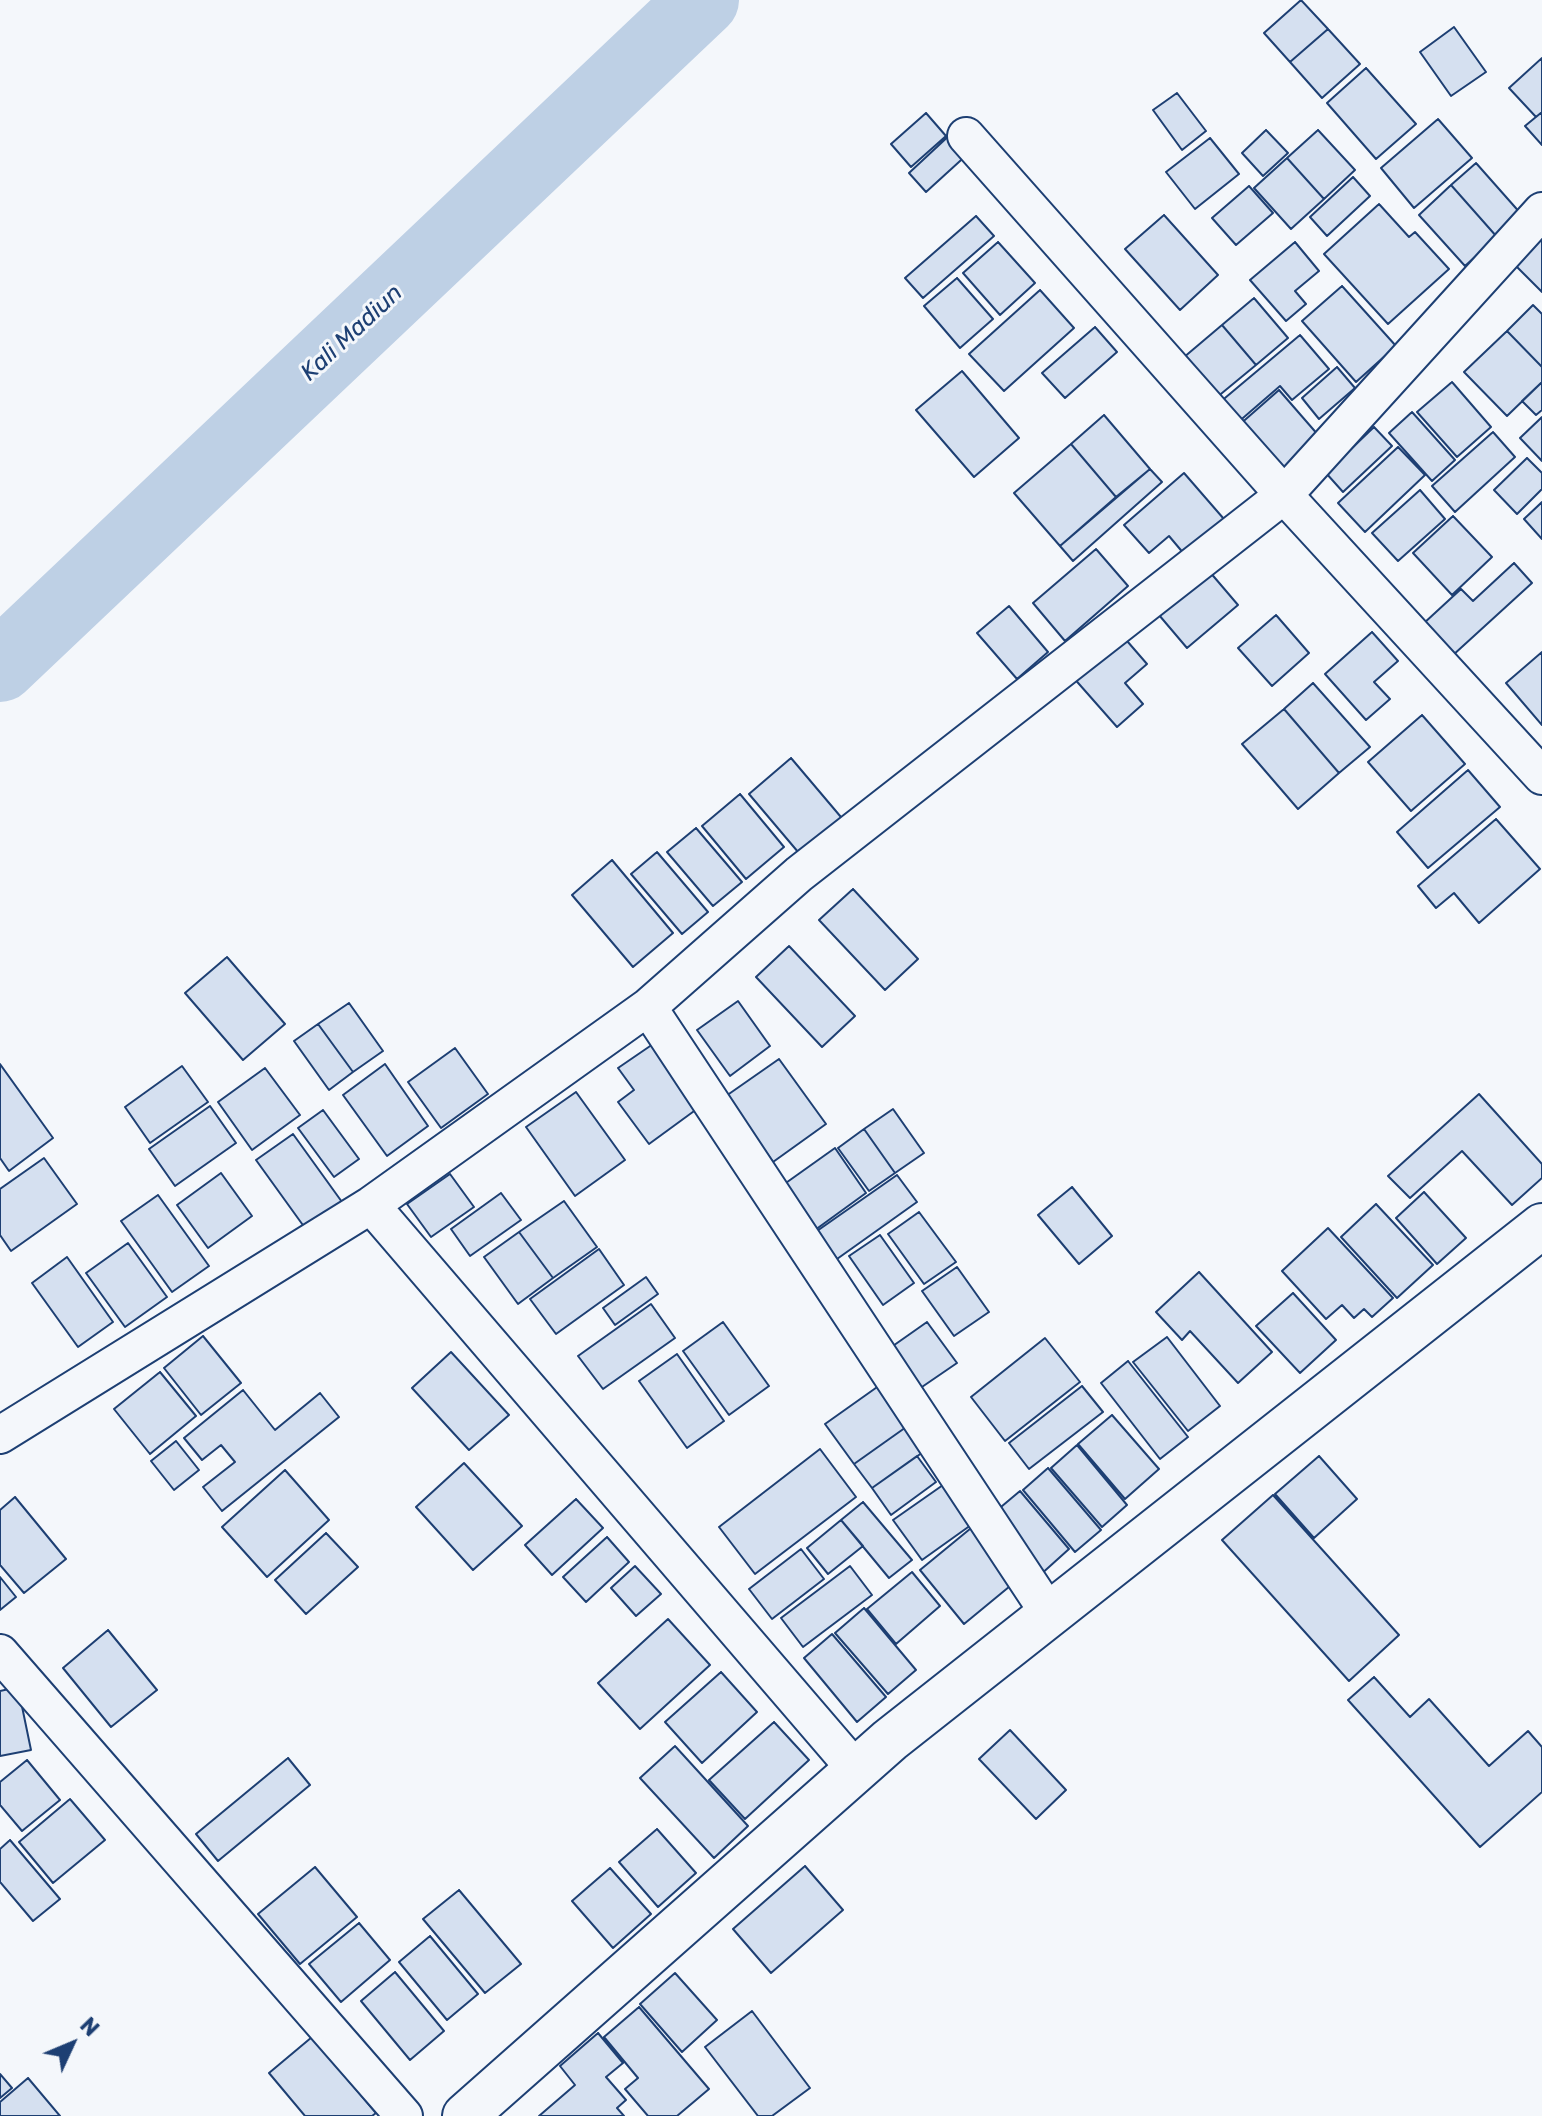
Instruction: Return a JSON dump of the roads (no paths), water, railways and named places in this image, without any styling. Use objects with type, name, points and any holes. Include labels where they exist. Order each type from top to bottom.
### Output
[{"type":"street","points":[[966,136],[1284,495],[1542,776]]},
{"type":"street","points":[[0,1435],[371,1205],[648,1007],[799,874],[1284,495],[1542,211]]},
{"type":"street","points":[[648,1007],[1050,1615]]},
{"type":"street","points":[[371,1205],[857,1771]]},
{"type":"street","points":[[482,2111],[857,1771],[1542,1226]]},
{"type":"street","points":[[0,1653],[404,2116]]},
{"type":"waterway","name":"Kali Madiun","points":[[0,666],[703,0]]}]
